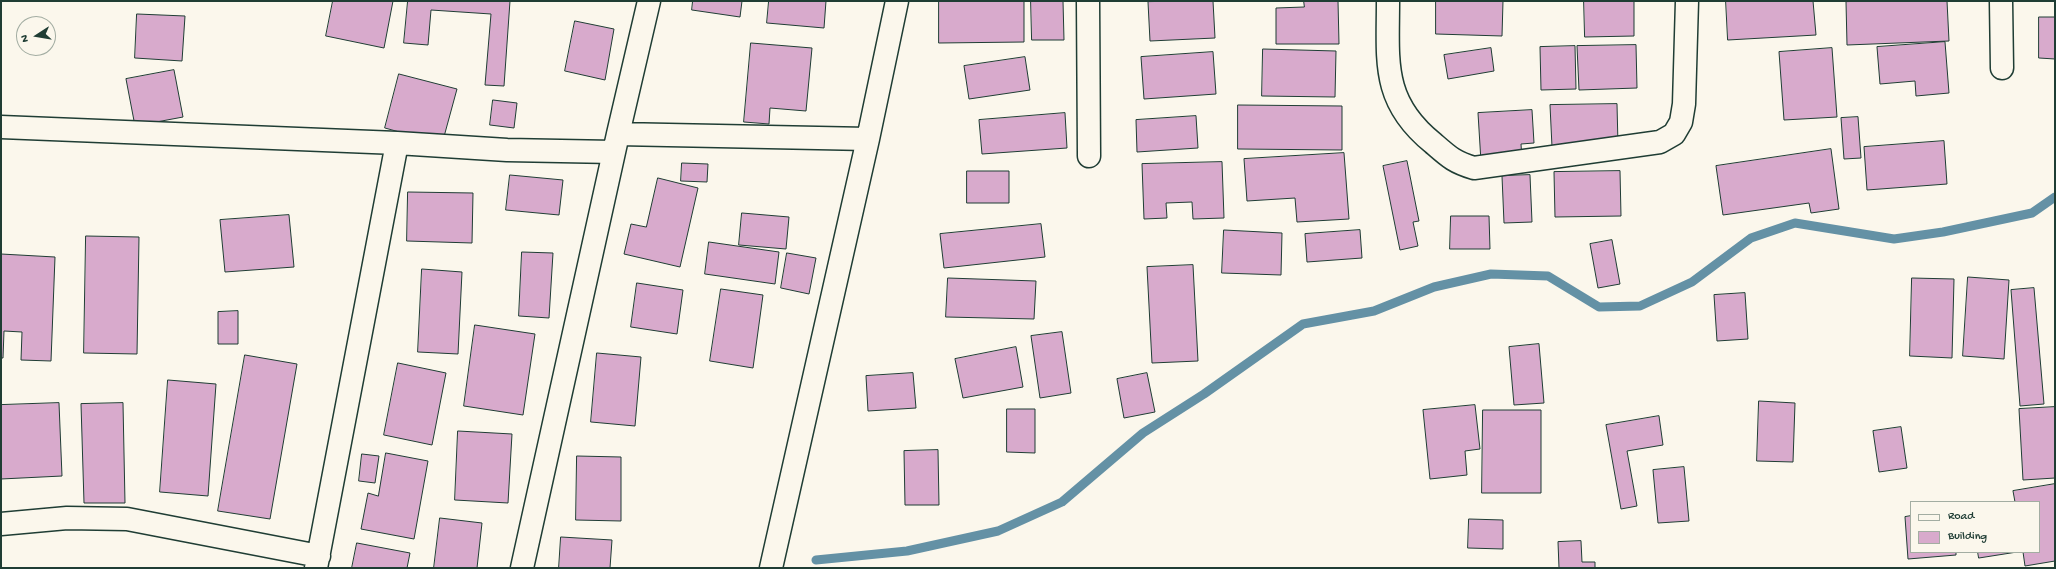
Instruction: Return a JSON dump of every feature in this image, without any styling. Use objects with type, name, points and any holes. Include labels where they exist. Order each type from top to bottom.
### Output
[{"type":"street","points":[[522,568],[649,1]]},
{"type":"street","points":[[771,568],[868,139],[897,1]]},
{"type":"street","points":[[1088,1],[1089,156]]},
{"type":"street","points":[[1388,1],[1388,62],[1392,87],[1403,113],[1418,131],[1456,162],[1474,168],[1660,142],[1674,134],[1681,122],[1684,104],[1687,1]]},
{"type":"street","points":[[2001,1],[2002,68]]},
{"type":"street","points":[[1,127],[397,143],[507,150],[616,143],[868,139]]},
{"type":"street","points":[[1,524],[67,518],[127,519],[317,562],[397,143]]},
{"type":"building","points":[[333,1],[393,1],[384,48],[326,36]]},
{"type":"building","points":[[408,1],[510,1],[504,86],[485,85],[491,14],[431,10],[428,45],[404,43]]},
{"type":"building","points":[[693,1],[742,1],[740,17],[692,10]]},
{"type":"building","points":[[769,1],[826,1],[824,28],[767,23]]},
{"type":"building","points":[[939,1],[1024,1],[1024,42],[939,43]]},
{"type":"building","points":[[1031,1],[1063,1],[1064,40],[1032,40]]},
{"type":"building","points":[[1213,1],[1215,38],[1150,41],[1148,2]]},
{"type":"building","points":[[1304,1],[1338,1],[1339,44],[1276,44],[1276,8],[1304,7]]},
{"type":"building","points":[[1436,1],[1503,1],[1502,36],[1436,34]]},
{"type":"building","points":[[1584,1],[1634,1],[1634,36],[1585,37]]},
{"type":"building","points":[[1726,1],[1813,1],[1816,35],[1728,40]]},
{"type":"building","points":[[1947,1],[1949,41],[1847,45],[1846,2]]},
{"type":"building","points":[[137,14],[185,16],[182,61],[135,58]]},
{"type":"building","points":[[2039,17],[2055,17],[2055,59],[2039,58]]},
{"type":"building","points":[[575,21],[614,29],[605,80],[565,71]]},
{"type":"building","points":[[1945,42],[1949,93],[1916,96],[1915,81],[1880,84],[1877,47]]},
{"type":"building","points":[[751,43],[812,48],[806,111],[770,108],[769,124],[744,122]]},
{"type":"building","points":[[1636,45],[1637,88],[1579,90],[1577,46]]},
{"type":"building","points":[[1575,46],[1576,89],[1541,90],[1540,47]]},
{"type":"building","points":[[1491,48],[1494,71],[1448,79],[1444,55]]},
{"type":"building","points":[[1832,48],[1837,117],[1784,120],[1779,52]]},
{"type":"building","points":[[1263,49],[1336,51],[1335,97],[1262,96]]},
{"type":"building","points":[[1213,52],[1216,94],[1144,99],[1141,57]]},
{"type":"building","points":[[1025,57],[1030,90],[969,99],[964,66]]},
{"type":"building","points":[[174,70],[183,117],[135,126],[126,79]]},
{"type":"building","points":[[399,74],[457,89],[442,144],[385,128]]},
{"type":"building","points":[[493,100],[517,103],[514,128],[490,125]]},
{"type":"building","points":[[1617,104],[1618,145],[1552,147],[1550,105]]},
{"type":"building","points":[[1238,105],[1342,106],[1342,150],[1238,149]]},
{"type":"building","points":[[1532,110],[1534,143],[1521,144],[1522,159],[1481,162],[1478,113]]},
{"type":"building","points":[[1065,113],[1067,148],[982,154],[979,120]]},
{"type":"building","points":[[1196,116],[1198,148],[1137,152],[1136,120]]},
{"type":"building","points":[[1858,117],[1861,158],[1844,159],[1841,118]]},
{"type":"building","points":[[1944,141],[1947,184],[1867,190],[1864,147]]},
{"type":"building","points":[[1831,149],[1839,209],[1811,213],[1809,203],[1723,215],[1716,166]]},
{"type":"building","points":[[1344,153],[1349,219],[1297,222],[1295,198],[1247,201],[1244,159]]},
{"type":"building","points":[[1407,161],[1419,221],[1413,222],[1418,246],[1400,250],[1383,166]]},
{"type":"building","points":[[1222,162],[1224,218],[1193,219],[1192,202],[1166,203],[1167,218],[1144,219],[1142,164]]},
{"type":"building","points":[[682,163],[708,164],[707,182],[681,181]]},
{"type":"building","points":[[967,171],[1009,171],[1009,203],[967,203]]},
{"type":"building","points":[[1620,171],[1621,216],[1555,217],[1554,172]]},
{"type":"building","points":[[510,175],[563,180],[559,215],[506,210]]},
{"type":"building","points":[[1530,175],[1532,222],[1504,223],[1502,176]]},
{"type":"building","points":[[658,178],[698,188],[680,267],[624,254],[631,224],[646,227]]},
{"type":"building","points":[[408,192],[473,193],[472,243],[407,241]]},
{"type":"building","points":[[742,213],[789,217],[786,249],[739,245]]},
{"type":"building","points":[[289,215],[294,267],[225,272],[220,220]]},
{"type":"building","points":[[1451,216],[1489,216],[1490,249],[1450,249]]},
{"type":"building","points":[[1041,224],[1045,257],[944,268],[940,234]]},
{"type":"building","points":[[1224,230],[1282,233],[1281,275],[1222,273]]},
{"type":"building","points":[[1360,230],[1362,258],[1307,262],[1305,234]]},
{"type":"building","points":[[86,236],[139,237],[137,354],[84,353]]},
{"type":"building","points":[[1612,240],[1620,284],[1598,288],[1590,244]]},
{"type":"building","points":[[709,242],[779,252],[775,284],[705,274]]},
{"type":"building","points":[[522,252],[553,253],[549,318],[519,316]]},
{"type":"building","points":[[787,253],[816,258],[809,294],[781,288]]},
{"type":"building","points":[[1,254],[55,257],[51,361],[21,360],[22,332],[4,331],[3,358],[1,358]]},
{"type":"building","points":[[1193,265],[1198,361],[1152,363],[1147,267]]},
{"type":"building","points":[[422,269],[462,272],[458,354],[418,352]]},
{"type":"building","points":[[1968,277],[2009,280],[2004,359],[1963,356]]},
{"type":"building","points":[[948,278],[1036,281],[1034,319],[946,317]]},
{"type":"building","points":[[1912,278],[1954,279],[1952,358],[1910,356]]},
{"type":"building","points":[[637,283],[683,290],[677,334],[631,327]]},
{"type":"building","points":[[2034,288],[2044,404],[2020,406],[2011,290]]},
{"type":"building","points":[[721,289],[763,295],[753,368],[710,361]]},
{"type":"building","points":[[1745,293],[1748,339],[1717,341],[1714,295]]},
{"type":"building","points":[[238,311],[238,344],[218,344],[218,312]]},
{"type":"building","points":[[475,325],[535,334],[523,415],[464,406]]},
{"type":"building","points":[[1062,332],[1071,393],[1040,398],[1031,336]]},
{"type":"building","points":[[1539,344],[1544,403],[1514,405],[1509,347]]},
{"type":"building","points":[[1016,347],[1023,387],[963,398],[955,359]]},
{"type":"building","points":[[597,353],[641,357],[635,426],[591,422]]},
{"type":"building","points":[[245,355],[297,364],[270,519],[218,511]]},
{"type":"building","points":[[398,363],[446,373],[432,445],[384,435]]},
{"type":"building","points":[[913,373],[916,408],[868,411],[866,376]]},
{"type":"building","points":[[1147,373],[1155,412],[1124,418],[1117,379]]},
{"type":"building","points":[[168,380],[216,384],[208,496],[160,492]]},
{"type":"building","points":[[1759,401],[1795,403],[1793,462],[1757,461]]},
{"type":"building","points":[[59,403],[62,476],[1,479],[1,405]]},
{"type":"building","points":[[123,403],[125,503],[84,503],[81,404]]},
{"type":"building","points":[[1475,405],[1480,449],[1465,451],[1467,475],[1430,479],[1423,410]]},
{"type":"building","points":[[2055,407],[2055,478],[2023,480],[2019,409]]},
{"type":"building","points":[[1007,409],[1035,409],[1035,453],[1007,452]]},
{"type":"building","points":[[1483,410],[1541,410],[1541,493],[1482,493]]},
{"type":"building","points":[[1659,416],[1663,445],[1627,451],[1637,506],[1621,509],[1606,425]]},
{"type":"building","points":[[1901,427],[1907,468],[1879,472],[1873,431]]},
{"type":"building","points":[[458,431],[512,434],[508,503],[455,500]]},
{"type":"building","points":[[938,450],[939,505],[905,505],[904,451]]},
{"type":"building","points":[[386,453],[428,461],[414,539],[361,529],[368,493],[378,496]]},
{"type":"building","points":[[362,454],[379,456],[375,483],[359,481]]},
{"type":"building","points":[[577,456],[621,457],[621,521],[576,520]]},
{"type":"building","points":[[1684,467],[1689,521],[1658,523],[1653,470]]},
{"type":"building","points":[[2055,484],[2055,561],[2025,566],[2023,553],[2040,553],[2040,501],[2015,501],[2013,491]]},
{"type":"building","points":[[1910,516],[1910,553],[1956,553],[1956,555],[1908,559],[1905,517]]},
{"type":"building","points":[[440,518],[482,523],[477,568],[434,568]]},
{"type":"building","points":[[1469,519],[1503,520],[1503,549],[1468,548]]},
{"type":"building","points":[[561,537],[612,540],[610,568],[559,568]]},
{"type":"building","points":[[1581,541],[1582,562],[1595,562],[1595,568],[1559,568],[1558,542]]},
{"type":"building","points":[[357,543],[410,553],[407,568],[352,568]]},
{"type":"building","points":[[1978,553],[2011,553],[1979,558]]},
{"type":"waterway","points":[[816,560],[907,551],[998,531],[1062,502],[1143,433],[1204,394],[1303,324],[1374,311],[1434,287],[1491,274],[1548,276],[1599,307],[1640,306],[1692,282],[1751,238],[1795,223],[1894,239],[1943,232],[2032,213],[2055,197]]}]
